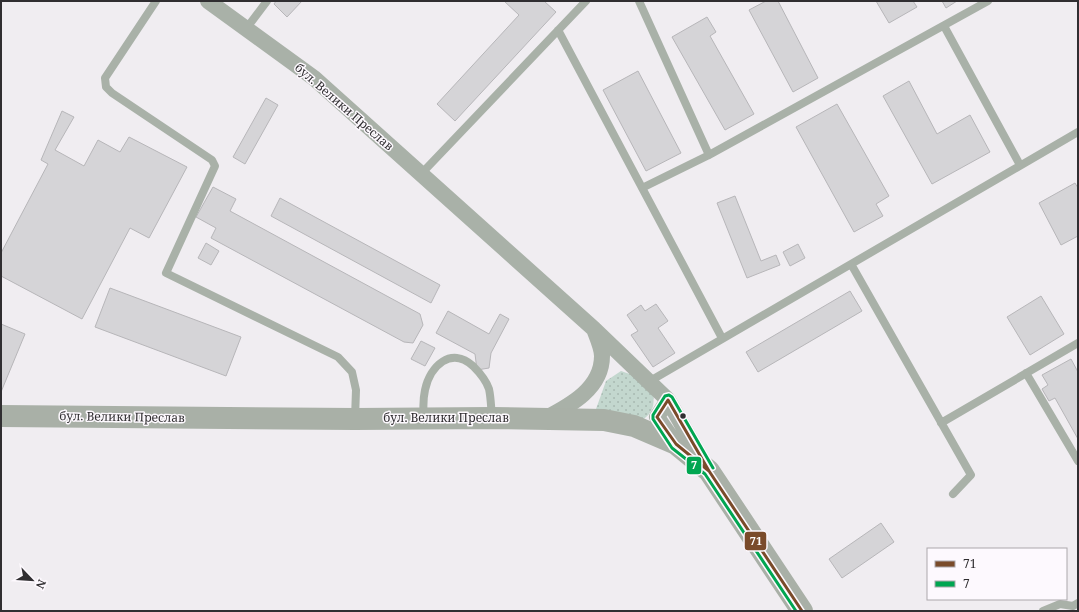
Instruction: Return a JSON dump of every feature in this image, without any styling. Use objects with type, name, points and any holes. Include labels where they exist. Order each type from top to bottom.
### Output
[{"type":"main road","name":"бул. Велики Преслав","points":[[1,416],[355,419],[492,418],[604,420],[634,426],[676,444],[709,471],[802,611]]},
{"type":"street","name":"бул. Велики Преслав","points":[[208,1],[314,78],[650,381],[668,400],[709,471]]},
{"type":"street","points":[[546,419],[575,403],[588,389],[600,369],[602,355],[594,329]]},
{"type":"street","points":[[668,400],[657,417],[676,444]]},
{"type":"lane","points":[[156,1],[105,78],[106,87],[112,93],[212,160],[215,166],[166,273],[338,357],[352,372],[356,390],[355,419]]},
{"type":"lane","points":[[246,29],[267,1]]},
{"type":"lane","points":[[421,174],[586,1]]},
{"type":"lane","points":[[639,1],[708,155]]},
{"type":"lane","points":[[642,188],[708,155],[988,1]]},
{"type":"lane","points":[[944,26],[1020,165]]},
{"type":"lane","points":[[558,30],[722,338]]},
{"type":"lane","points":[[650,381],[1078,132]]},
{"type":"lane","points":[[851,264],[971,475],[953,494]]},
{"type":"lane","points":[[941,423],[1078,343]]},
{"type":"lane","points":[[424,418],[423,402],[429,378],[439,364],[448,358],[452,358],[462,359],[472,365],[486,382],[489,390],[492,418]]},
{"type":"lane","points":[[1026,373],[1078,461]]},
{"type":"lane","points":[[1043,611],[1060,604],[1073,606],[1078,603]]},
{"type":"green space","points":[[621,371],[650,381],[652,389],[654,402],[652,408],[646,417],[634,426],[604,420],[596,409],[606,381]]},
{"type":"building","points":[[276,1],[302,1],[287,17],[274,4]]},
{"type":"building","points":[[504,1],[544,1],[556,12],[455,121],[437,104],[519,15]]},
{"type":"building","points":[[766,1],[778,1],[818,78],[793,92],[749,10]]},
{"type":"building","points":[[876,1],[913,1],[917,7],[889,23]]},
{"type":"building","points":[[942,1],[957,1],[946,8]]},
{"type":"building","points":[[707,17],[716,32],[710,36],[754,114],[725,130],[672,37]]},
{"type":"building","points":[[638,71],[681,153],[646,171],[603,90]]},
{"type":"building","points":[[909,81],[937,134],[970,115],[990,152],[932,184],[883,96]]},
{"type":"building","points":[[266,98],[278,105],[245,164],[233,157]]},
{"type":"building","points":[[837,104],[889,196],[876,204],[883,216],[854,232],[796,127]]},
{"type":"building","points":[[62,111],[74,117],[55,150],[84,166],[98,140],[120,152],[129,137],[187,167],[149,238],[130,228],[82,319],[1,276],[1,253],[48,164],[41,160]]},
{"type":"building","points":[[1075,183],[1078,188],[1078,236],[1061,245],[1039,203]]},
{"type":"building","points":[[213,187],[236,199],[230,211],[420,314],[423,325],[413,343],[404,342],[211,238],[216,228],[196,217]]},
{"type":"building","points":[[735,196],[761,261],[776,255],[780,265],[747,278],[717,203]]},
{"type":"building","points":[[280,198],[440,285],[431,303],[271,216]]},
{"type":"building","points":[[206,243],[219,251],[211,265],[198,258]]},
{"type":"building","points":[[798,244],[805,258],[790,266],[783,252]]},
{"type":"building","points":[[110,288],[241,337],[226,376],[95,327]]},
{"type":"building","points":[[850,291],[862,311],[758,372],[746,352]]},
{"type":"building","points":[[1041,296],[1064,334],[1030,355],[1007,317]]},
{"type":"building","points":[[656,304],[668,321],[658,328],[675,353],[653,367],[631,335],[638,331],[627,315],[641,305],[645,311]]},
{"type":"building","points":[[448,311],[489,334],[500,314],[509,319],[491,353],[489,368],[477,370],[475,354],[436,333]]},
{"type":"building","points":[[1,324],[25,334],[1,392]]},
{"type":"building","points":[[421,341],[435,348],[425,366],[411,359]]},
{"type":"building","points":[[1071,359],[1078,372],[1078,439],[1055,398],[1049,401],[1042,389],[1048,385],[1042,375]]},
{"type":"building","points":[[881,523],[894,542],[842,578],[829,559]]},
{"type":"transit line","name":"7","points":[[713,468],[672,397],[669,395],[665,396],[653,415],[653,419],[672,448],[705,474],[796,611]]},
{"type":"transit line","name":"71","points":[[668,400],[709,471],[676,444],[657,417],[668,400]]},
{"type":"transit line","name":"71","points":[[709,471],[802,611]]}]
